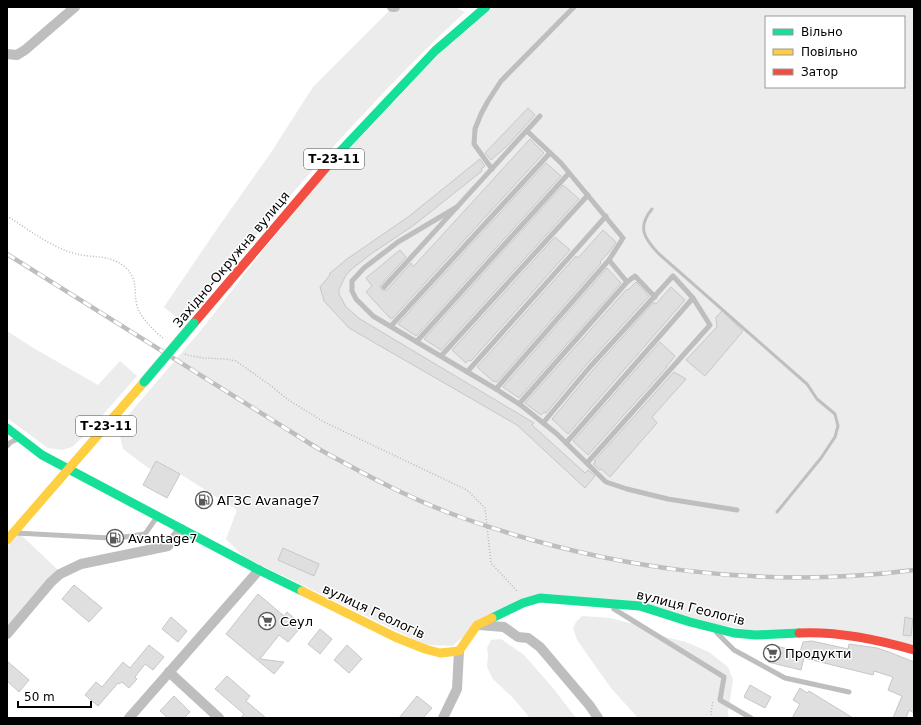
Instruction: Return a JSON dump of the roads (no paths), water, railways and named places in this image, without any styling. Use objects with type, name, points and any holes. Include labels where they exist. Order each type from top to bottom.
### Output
[{"type":"street","points":[[12,55],[75,7]]},
{"type":"street","name":"Західно-Окружна вулиця","points":[[7,540],[144,382],[322,171],[435,51],[486,7]]},
{"type":"street","name":"вулиця Геологів","points":[[7,428],[42,455],[259,570],[395,637],[425,649],[440,653],[459,651]]},
{"type":"street","points":[[7,634],[51,582],[60,574],[81,564],[168,546],[181,529]]},
{"type":"street","points":[[129,718],[259,570]]},
{"type":"street","name":"вулиця Геологів","points":[[477,625],[527,602],[540,598],[640,606],[734,633],[756,635],[822,632],[879,640],[914,650]]},
{"type":"street","points":[[443,718],[457,689],[459,651],[477,625],[504,627],[518,637],[528,638],[540,647],[590,706],[598,718]]},
{"type":"street","points":[[169,672],[219,718]]},
{"type":"lane","points":[[492,169],[474,144],[475,129],[481,114],[501,82],[574,7]]},
{"type":"lane","points":[[384,287],[540,116]]},
{"type":"lane","points":[[496,389],[609,260],[623,238],[569,173],[527,131]]},
{"type":"lane","points":[[391,326],[550,153]]},
{"type":"lane","points":[[417,341],[569,173]]},
{"type":"lane","points":[[442,356],[588,195]]},
{"type":"lane","points":[[457,207],[398,242],[364,268],[352,281],[352,291],[356,299],[373,316],[442,356],[519,404],[566,442],[606,482],[626,489],[668,499],[737,510]]},
{"type":"lane","points":[[467,372],[606,216]]},
{"type":"lane","points":[[609,260],[627,282]]},
{"type":"lane","points":[[519,404],[627,282],[635,276],[655,296]]},
{"type":"lane","points":[[543,423],[589,368],[673,276],[693,298],[710,325],[587,463]]},
{"type":"lane","points":[[566,442],[693,298]]},
{"type":"lane","points":[[7,446],[20,438]]},
{"type":"lane","points":[[117,538],[145,534],[158,516]]},
{"type":"lane","points":[[13,532],[110,538]]},
{"type":"lane","points":[[605,603],[724,677],[720,700],[752,718]]},
{"type":"lane","points":[[711,627],[734,650],[784,678],[849,692]]},
{"type":"waterway","points":[[652,209],[647,215],[644,232],[653,248],[807,384],[817,399],[835,414],[838,426],[835,437],[821,458],[777,512]]},
{"type":"railway","points":[[7,254],[317,448],[407,495],[463,518],[517,536],[573,550],[629,562],[686,571],[742,576],[800,577],[857,576],[914,570]]},
{"type":"place","name":"АГЗС Avanage7","points":[[204,500]]},
{"type":"place","name":"Avantage7","points":[[115,538]]},
{"type":"place","name":"Сеул","points":[[267,621]]},
{"type":"place","name":"Продукти","points":[[772,653]]}]
